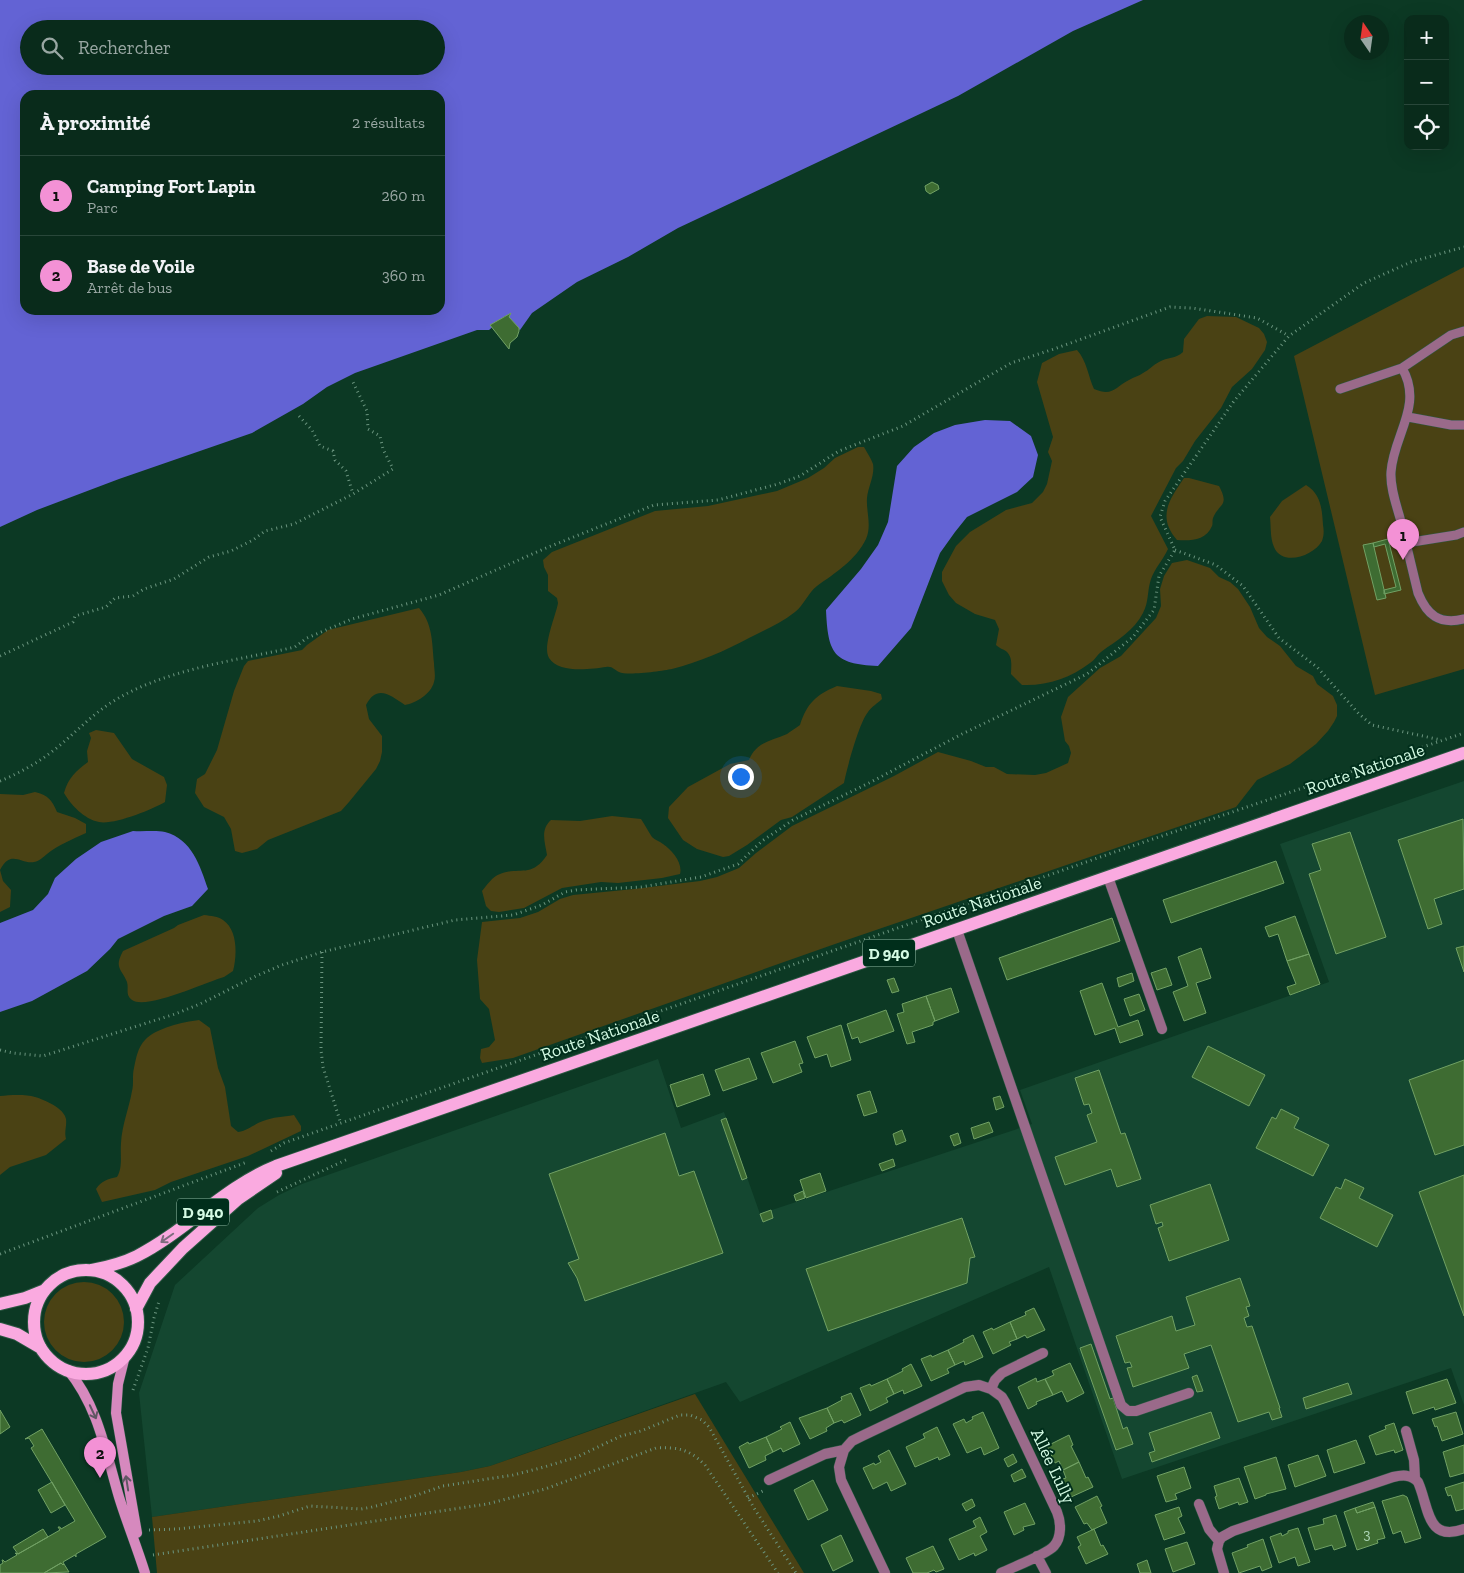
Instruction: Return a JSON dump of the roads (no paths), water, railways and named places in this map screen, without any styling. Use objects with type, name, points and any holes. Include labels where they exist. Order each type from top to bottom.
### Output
[{"type":"main road","name":"Route Nationale","points":[[314,1154],[1464,753]]},
{"type":"main road","name":"D 940","points":[[92,1270],[116,1265],[135,1258],[157,1245],[259,1174],[276,1166],[314,1154]]},
{"type":"main road","name":"D 940","points":[[136,1309],[145,1291],[156,1276],[209,1224],[260,1183],[314,1154]]},
{"type":"main road","points":[[82,1270],[92,1270],[108,1275],[118,1281],[129,1293],[136,1309],[138,1322],[136,1336],[124,1356],[111,1367],[98,1372],[81,1373],[68,1370],[53,1362],[41,1348],[35,1334],[34,1318],[37,1303],[52,1282],[66,1274],[82,1270]]},
{"type":"main road","points":[[0,1304],[25,1298],[45,1290]]},
{"type":"main road","points":[[0,1329],[24,1338],[41,1348]]},
{"type":"street","points":[[1108,876],[1162,1029]]},
{"type":"street","points":[[957,930],[1121,1405],[1128,1411],[1136,1411],[1189,1393]]},
{"type":"street","points":[[885,1573],[841,1480],[839,1467],[844,1450],[852,1441],[958,1390],[979,1385],[991,1389],[995,1380],[1002,1372],[1043,1353]]},
{"type":"street","points":[[124,1356],[118,1384],[116,1413],[140,1558]]},
{"type":"street","points":[[68,1370],[82,1391],[97,1422],[123,1511],[145,1573]]},
{"type":"street","name":"Allée Lully","points":[[991,1389],[1002,1397],[1005,1402],[1059,1518],[1060,1530],[1056,1542],[1050,1549],[1001,1573]]},
{"type":"street","points":[[1406,1431],[1414,1460],[1415,1478],[1420,1486],[1428,1513],[1435,1526],[1450,1533],[1464,1529]]},
{"type":"street","points":[[769,1480],[826,1454],[844,1450]]},
{"type":"street","points":[[1224,1573],[1218,1555],[1217,1544],[1222,1537],[1233,1531],[1393,1477],[1406,1475],[1415,1478]]},
{"type":"street","points":[[1199,1504],[1209,1530],[1219,1541]]},
{"type":"street","points":[[1037,1556],[1046,1573]]},
{"type":"lane","points":[[1340,389],[1402,368],[1451,335],[1464,331]]},
{"type":"lane","points":[[1402,368],[1410,388],[1408,417],[1391,471],[1396,505],[1418,593],[1428,612],[1448,621],[1464,619]]},
{"type":"lane","points":[[1408,417],[1464,426]]},
{"type":"lane","points":[[1406,543],[1464,532]]},
{"type":"place","name":"Camping Fort Lapin","points":[[1403,560]]},
{"type":"place","name":"Base de Voile","points":[[100,1478]]}]
